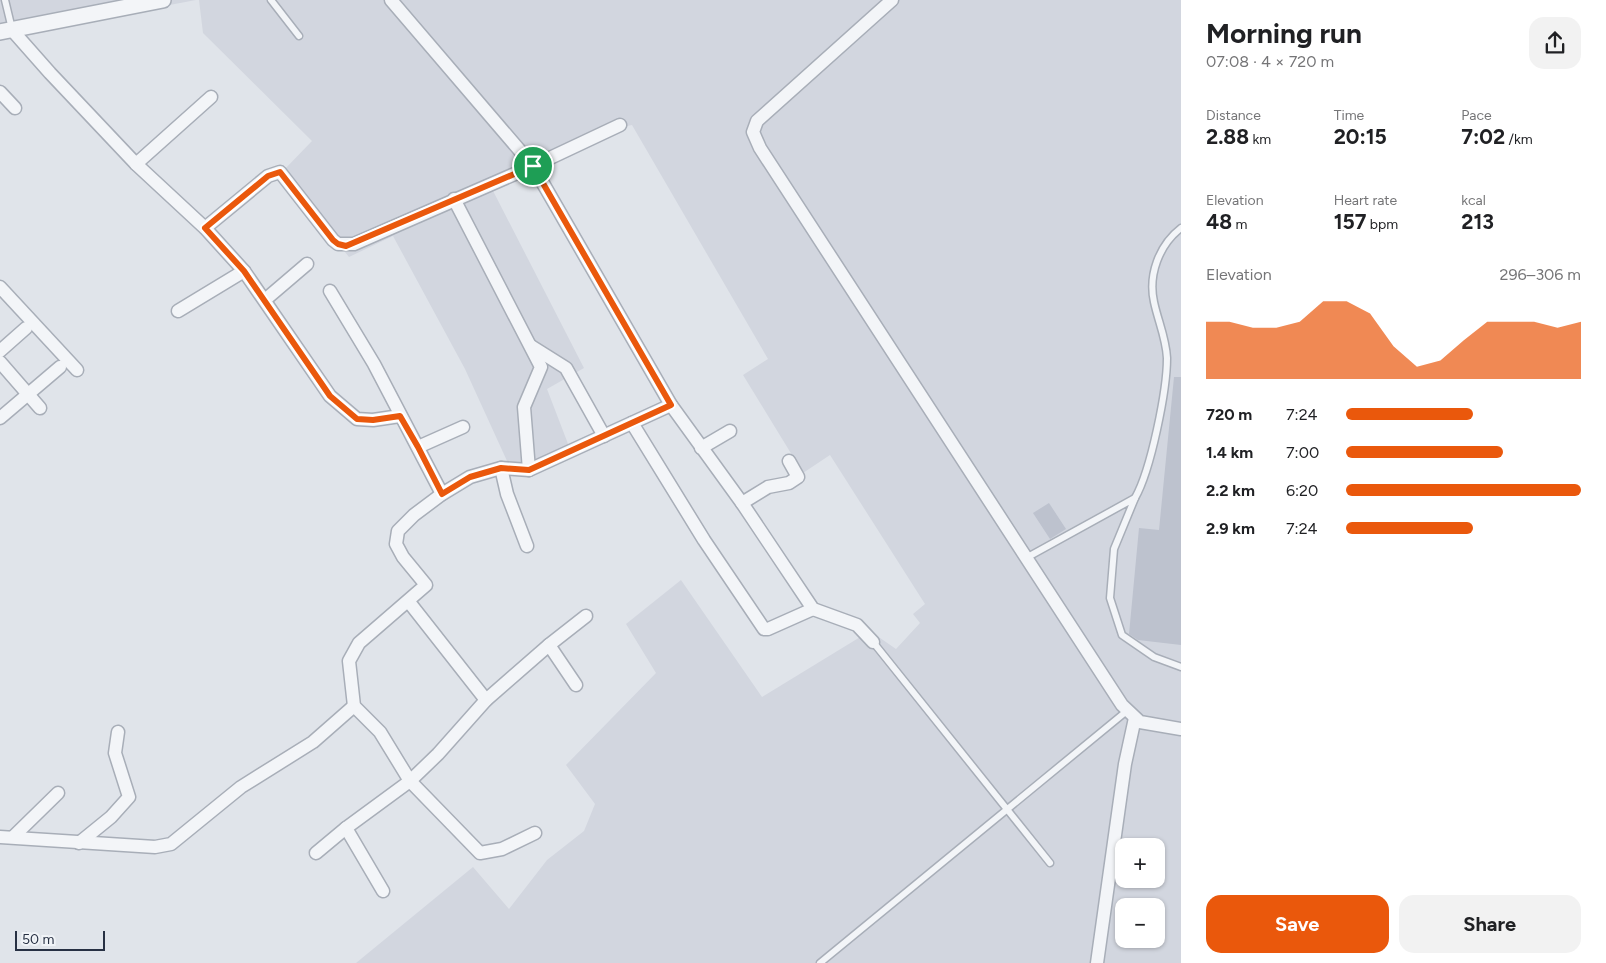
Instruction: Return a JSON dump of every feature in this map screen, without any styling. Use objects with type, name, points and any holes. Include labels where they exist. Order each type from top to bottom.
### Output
[{"type":"street","points":[[6,31],[163,0]]},
{"type":"street","points":[[391,0],[533,166],[671,405],[742,503],[813,609],[857,624],[873,642]]},
{"type":"street","points":[[892,0],[763,116],[757,122],[753,132],[766,156],[1026,558],[1131,714],[1146,723],[1181,729]]},
{"type":"street","points":[[6,31],[50,73],[136,164],[205,228],[244,271],[266,299],[330,396],[357,419],[373,420],[400,416]]},
{"type":"street","points":[[136,164],[211,98]]},
{"type":"street","points":[[205,228],[268,176],[280,172],[333,240],[338,244],[346,246],[533,166],[620,125]]},
{"type":"street","points":[[454,200],[541,366],[524,407],[529,470]]},
{"type":"street","points":[[266,299],[307,264]]},
{"type":"street","points":[[178,311],[244,271]]},
{"type":"street","points":[[0,287],[77,370]]},
{"type":"street","points":[[330,291],[374,364],[442,494]]},
{"type":"street","points":[[0,351],[26,328]]},
{"type":"street","points":[[530,345],[566,368],[604,436]]},
{"type":"street","points":[[0,362],[40,408]]},
{"type":"street","points":[[0,418],[60,366]]},
{"type":"street","points":[[535,833],[502,849],[480,853],[410,781],[380,732],[354,706],[348,662],[359,643],[426,585],[403,557],[396,544],[398,531],[414,515],[442,494],[470,477],[501,468],[529,470],[671,405]]},
{"type":"street","points":[[632,423],[704,540],[764,629],[768,629],[813,609]]},
{"type":"street","points":[[418,447],[463,427]]},
{"type":"street","points":[[701,448],[730,431]]},
{"type":"street","points":[[742,503],[768,487],[789,483],[798,477],[799,474],[789,461]]},
{"type":"street","points":[[501,468],[507,494],[527,546]]},
{"type":"street","points":[[416,595],[486,700]]},
{"type":"street","points":[[316,853],[346,828],[410,781],[438,754],[486,700],[549,645],[586,616]]},
{"type":"street","points":[[549,645],[576,685]]},
{"type":"street","points":[[6,837],[155,847],[171,844],[241,787],[313,742],[354,706]]},
{"type":"street","points":[[1097,963],[1131,714]]},
{"type":"street","points":[[79,843],[111,816],[129,797],[115,753],[118,732]]},
{"type":"street","points":[[6,837],[58,793]]},
{"type":"street","points":[[346,828],[383,891]]},
{"type":"lane","points":[[5,0],[6,31]]},
{"type":"lane","points":[[271,0],[299,36]]},
{"type":"lane","points":[[1181,228],[1168,238],[1154,270],[1153,300],[1165,341],[1167,359],[1163,393],[1143,484],[1135,498],[1114,549],[1110,598],[1122,635],[1154,657],[1181,667]]},
{"type":"lane","points":[[1026,558],[1135,498]]},
{"type":"lane","points":[[873,642],[1050,863]]},
{"type":"lane","points":[[820,963],[1006,810],[1131,714]]},
{"type":"shaded area","points":[[0,0],[196,0],[0,37]]},
{"type":"shaded area","points":[[199,0],[1181,0],[1181,963],[356,963],[473,867],[509,909],[547,860],[584,831],[595,804],[566,765],[656,673],[626,624],[681,580],[762,697],[870,631],[896,649],[920,623],[913,614],[925,604],[830,455],[803,473],[743,375],[768,359],[632,125],[618,128],[490,185],[584,368],[547,389],[570,449],[512,472],[465,369],[393,236],[349,257],[281,173],[312,141],[203,33]]},
{"type":"building","points":[[1174,377],[1181,377],[1181,645],[1138,640],[1129,634],[1139,528],[1159,530]]},
{"type":"building","points":[[1049,503],[1066,529],[1050,539],[1033,513]]},
{"type":"route","points":[[533,166],[671,405],[529,470],[501,468],[470,477],[442,494],[400,416],[373,420],[357,419],[330,396],[266,299],[244,271],[205,228],[268,176],[280,172],[333,240],[338,244],[346,246],[533,166]]}]
